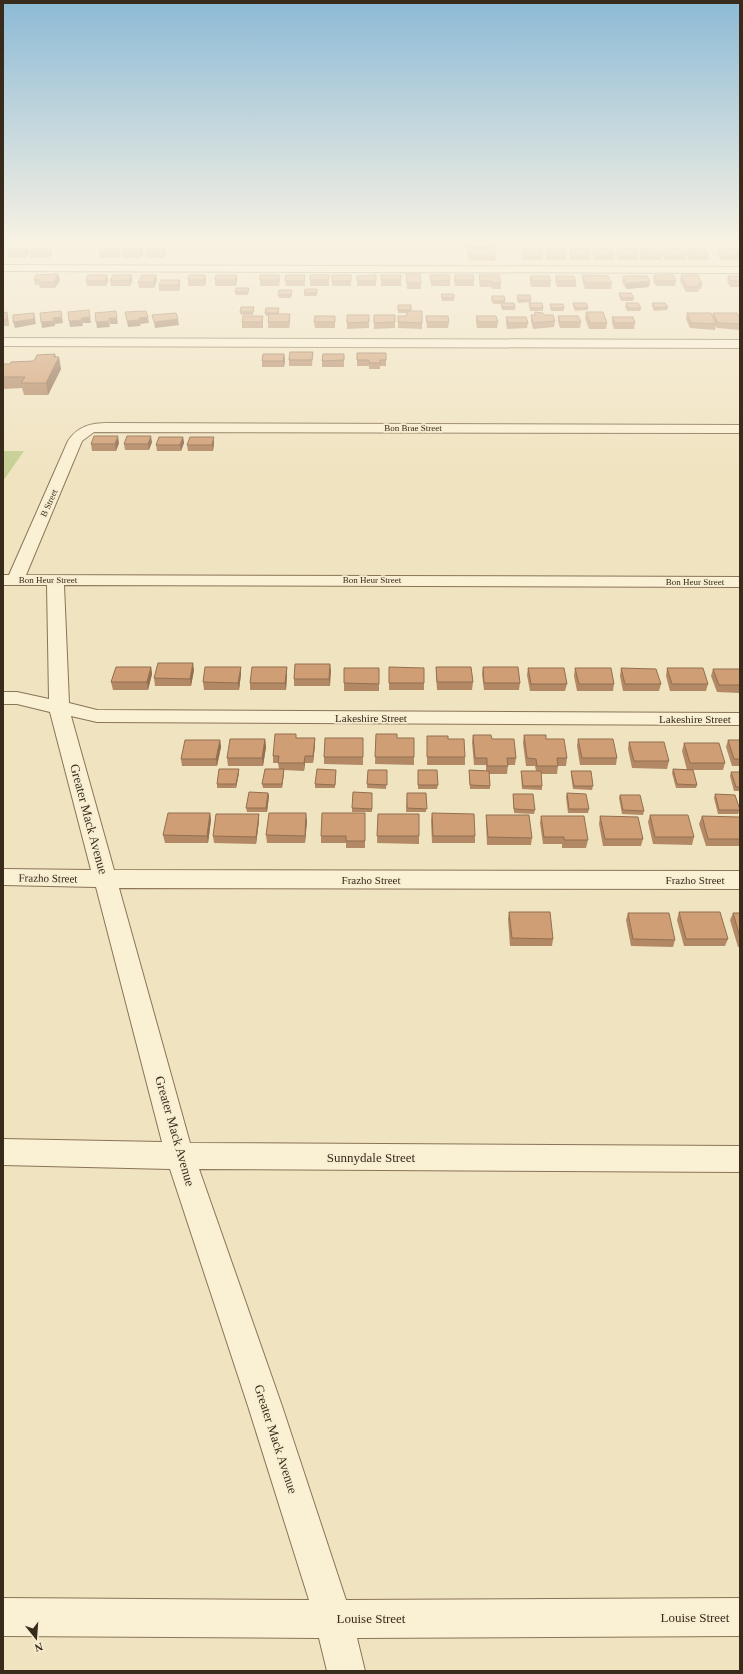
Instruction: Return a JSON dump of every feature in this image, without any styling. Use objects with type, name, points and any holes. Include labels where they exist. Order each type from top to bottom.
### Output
[{"type":"street","points":[[3,342],[740,344]]},
{"type":"street","name":"Bon Brae Street","points":[[86,429],[128,427],[737,430]]},
{"type":"street","name":"B Street","points":[[9,580],[78,435],[86,429]]},
{"type":"street","points":[[737,430],[740,443]]},
{"type":"street","name":"Bon Heur Street","points":[[9,580],[740,582]]},
{"type":"street","name":"Greater Mack Avenue","points":[[55,581],[59,709],[180,1156],[265,1406],[334,1618],[346,1671]]},
{"type":"street","name":"Lakeshire Street","points":[[3,698],[17,698],[59,709],[97,716],[740,719]]},
{"type":"street","name":"Frazho Street","points":[[3,877],[105,879],[740,880]]},
{"type":"street","name":"Sunnydale Street","points":[[3,1152],[180,1156],[740,1159]]},
{"type":"street","name":"Louise Street","points":[[3,1617],[740,1617]]},
{"type":"green space","points":[[3,451],[24,451],[3,481]]},
{"type":"building","points":[[13,319],[33,319],[13,322]]},
{"type":"building","points":[[41,319],[53,319],[54,321],[41,322]]},
{"type":"building","points":[[69,319],[82,320],[69,321]]},
{"type":"building","points":[[96,319],[109,319],[109,321],[96,322]]},
{"type":"building","points":[[127,319],[140,320],[127,321]]},
{"type":"building","points":[[153,319],[177,319],[154,322]]},
{"type":"building","points":[[242,319],[262,319],[262,322],[242,322]]},
{"type":"building","points":[[268,319],[289,319],[289,322],[268,322]]},
{"type":"building","points":[[314,319],[335,319],[335,322],[314,322]]},
{"type":"building","points":[[347,319],[369,319],[369,322],[347,323]]},
{"type":"building","points":[[374,319],[395,319],[395,322],[374,323]]},
{"type":"building","points":[[398,319],[422,319],[422,323],[398,322]]},
{"type":"building","points":[[427,319],[449,319],[449,322],[427,322]]},
{"type":"building","points":[[477,319],[497,319],[498,322],[478,322]]},
{"type":"building","points":[[507,319],[527,319],[528,323],[508,323]]},
{"type":"building","points":[[532,319],[554,319],[555,321],[533,323]]},
{"type":"building","points":[[559,319],[580,319],[581,322],[560,322]]},
{"type":"building","points":[[589,319],[606,319],[607,323],[590,323]]},
{"type":"building","points":[[613,319],[634,319],[635,323],[615,323]]},
{"type":"building","points":[[689,319],[714,319],[716,324],[691,323]]},
{"type":"building","points":[[716,319],[740,319],[740,324],[718,323]]},
{"type":"building","points":[[290,352],[313,352],[312,360],[289,360]]},
{"type":"building","points":[[357,353],[386,353],[386,360],[380,360],[380,363],[369,363],[369,360],[357,360]]},
{"type":"building","points":[[55,354],[54,357],[59,357],[46,383],[21,383],[25,377],[3,377],[3,364],[10,364],[11,362],[34,361],[37,355]]},
{"type":"building","points":[[263,354],[284,354],[283,361],[262,361]]},
{"type":"building","points":[[323,354],[344,354],[344,360],[322,361]]},
{"type":"building","points":[[94,436],[118,436],[115,444],[91,444]]},
{"type":"building","points":[[127,436],[151,436],[148,444],[124,444]]},
{"type":"building","points":[[159,437],[183,437],[180,445],[156,445]]},
{"type":"building","points":[[190,437],[214,437],[212,445],[187,445]]},
{"type":"building","points":[[158,663],[193,663],[190,679],[154,678]]},
{"type":"building","points":[[295,664],[330,664],[329,679],[294,679]]},
{"type":"building","points":[[116,667],[151,667],[147,682],[111,682]]},
{"type":"building","points":[[205,667],[241,667],[238,683],[203,682]]},
{"type":"building","points":[[252,667],[287,667],[285,683],[250,683]]},
{"type":"building","points":[[389,667],[424,668],[424,683],[389,683]]},
{"type":"building","points":[[436,667],[471,667],[473,682],[437,682]]},
{"type":"building","points":[[483,667],[518,667],[520,683],[484,683]]},
{"type":"building","points":[[344,668],[379,668],[379,684],[344,683]]},
{"type":"building","points":[[528,668],[564,668],[567,684],[531,684]]},
{"type":"building","points":[[575,668],[611,668],[614,684],[579,684]]},
{"type":"building","points":[[621,668],[656,669],[661,684],[625,684]]},
{"type":"building","points":[[667,668],[703,668],[708,684],[672,684]]},
{"type":"building","points":[[713,669],[740,669],[740,685],[719,685]]},
{"type":"building","points":[[275,734],[296,734],[296,738],[315,738],[313,756],[305,756],[304,763],[278,763],[279,756],[273,756]]},
{"type":"building","points":[[376,734],[397,734],[397,738],[414,738],[414,757],[375,757]]},
{"type":"building","points":[[473,735],[491,735],[492,739],[514,739],[516,758],[507,758],[508,766],[487,766],[487,758],[475,758]]},
{"type":"building","points":[[524,735],[546,735],[546,739],[564,739],[567,758],[557,758],[558,766],[537,766],[536,759],[527,758]]},
{"type":"building","points":[[427,736],[448,736],[448,739],[464,739],[465,757],[427,757]]},
{"type":"building","points":[[325,738],[363,738],[363,757],[324,757]]},
{"type":"building","points":[[230,739],[265,739],[262,758],[227,758]]},
{"type":"building","points":[[578,739],[613,739],[617,758],[582,758]]},
{"type":"building","points":[[185,740],[220,740],[216,759],[181,759]]},
{"type":"building","points":[[728,740],[740,740],[740,759],[734,759]]},
{"type":"building","points":[[629,742],[664,742],[669,761],[634,761]]},
{"type":"building","points":[[684,743],[719,743],[725,763],[690,763]]},
{"type":"building","points":[[219,769],[239,769],[236,784],[217,784]]},
{"type":"building","points":[[265,769],[284,769],[282,784],[262,784]]},
{"type":"building","points":[[317,769],[336,770],[335,785],[315,784]]},
{"type":"building","points":[[673,769],[693,770],[697,785],[677,784]]},
{"type":"building","points":[[368,770],[387,770],[387,785],[367,784]]},
{"type":"building","points":[[418,770],[437,770],[438,785],[418,785]]},
{"type":"building","points":[[469,770],[489,771],[490,786],[470,785]]},
{"type":"building","points":[[521,771],[541,771],[542,786],[523,786]]},
{"type":"building","points":[[571,771],[591,771],[593,786],[574,786]]},
{"type":"building","points":[[731,772],[740,772],[740,787],[736,787]]},
{"type":"building","points":[[249,792],[268,793],[266,808],[246,808]]},
{"type":"building","points":[[353,792],[372,793],[372,809],[352,808]]},
{"type":"building","points":[[407,793],[426,793],[427,809],[407,808]]},
{"type":"building","points":[[567,793],[586,794],[589,809],[569,809]]},
{"type":"building","points":[[513,794],[533,794],[535,810],[514,809]]},
{"type":"building","points":[[715,794],[735,795],[740,810],[719,810]]},
{"type":"building","points":[[620,795],[640,795],[644,811],[623,810]]},
{"type":"building","points":[[168,813],[210,813],[207,836],[163,835]]},
{"type":"building","points":[[269,813],[306,813],[305,836],[266,835]]},
{"type":"building","points":[[322,813],[365,813],[365,841],[346,841],[346,836],[321,836]]},
{"type":"building","points":[[432,813],[474,814],[475,836],[433,836]]},
{"type":"building","points":[[216,814],[259,814],[256,837],[213,836]]},
{"type":"building","points":[[378,814],[419,814],[419,836],[377,836]]},
{"type":"building","points":[[486,815],[529,815],[532,838],[488,837]]},
{"type":"building","points":[[650,815],[688,815],[694,837],[655,837]]},
{"type":"building","points":[[541,816],[584,816],[588,840],[564,840],[564,837],[544,837]]},
{"type":"building","points":[[600,816],[638,817],[643,839],[605,839]]},
{"type":"building","points":[[702,816],[739,817],[740,839],[708,839]]},
{"type":"building","points":[[509,912],[550,912],[553,939],[512,938]]},
{"type":"building","points":[[679,912],[720,912],[728,939],[686,939]]},
{"type":"building","points":[[628,913],[669,913],[675,940],[633,939]]},
{"type":"building","points":[[733,913],[740,913],[740,937]]}]
